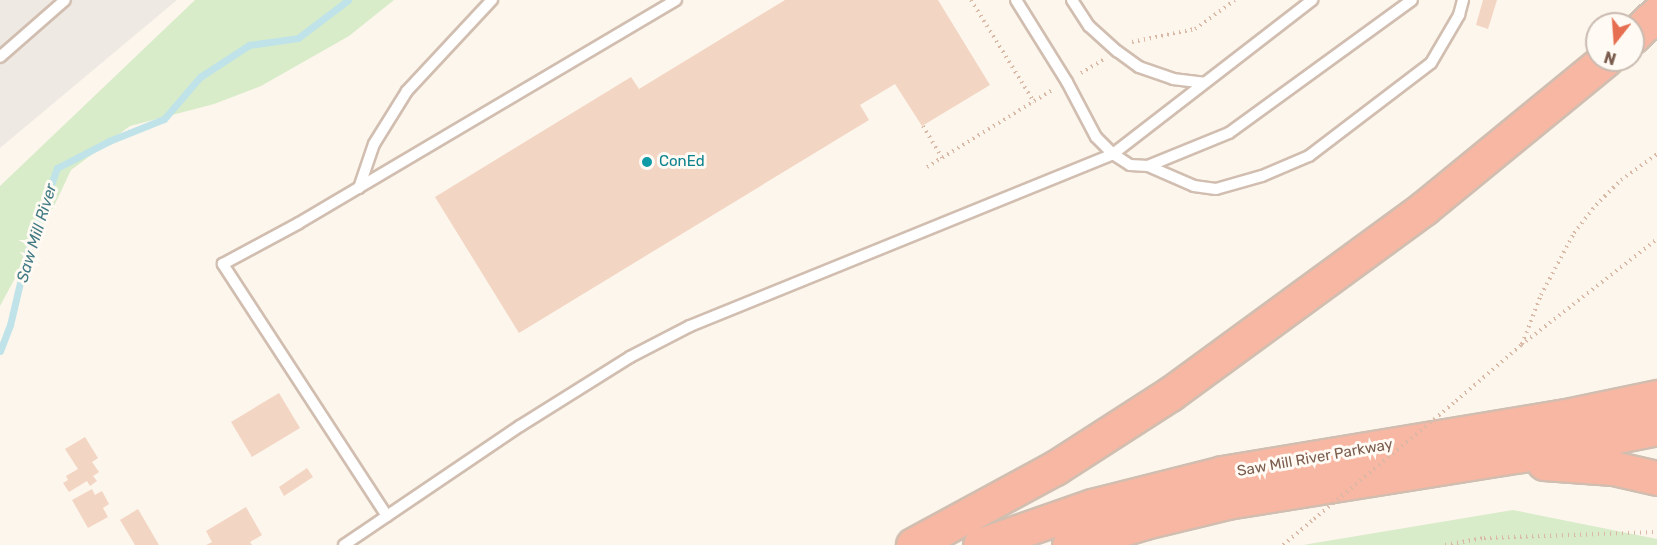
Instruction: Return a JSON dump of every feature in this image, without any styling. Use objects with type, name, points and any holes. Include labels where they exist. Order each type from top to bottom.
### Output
[{"type":"highway","points":[[1645,25],[1657,14]]},
{"type":"highway","points":[[913,545],[1055,468],[1170,394],[1424,208],[1590,72]]},
{"type":"highway","name":"Saw Mill River Parkway","points":[[980,545],[1092,506],[1222,473],[1560,417],[1657,397]]},
{"type":"highway","name":"Saw Mill River Parkway","points":[[1069,545],[1145,522],[1227,502],[1479,462],[1657,428]]},
{"type":"highway","points":[[1479,462],[1582,465],[1624,470],[1657,478]]},
{"type":"lane","points":[[0,57],[65,0]]},
{"type":"lane","points":[[359,188],[374,144],[407,91],[492,0]]},
{"type":"lane","points":[[387,516],[223,264],[359,188],[676,0]]},
{"type":"lane","points":[[1016,0],[1067,82],[1096,137],[1113,154],[1130,165],[1148,166],[1194,186],[1215,189],[1262,176],[1309,156],[1431,63],[1459,15],[1463,0]]},
{"type":"lane","points":[[1072,0],[1089,26],[1139,67],[1173,80],[1204,83]]},
{"type":"lane","points":[[344,545],[520,426],[630,357],[690,326],[1113,154],[1312,0]]},
{"type":"lane","points":[[1148,166],[1229,133],[1412,0]]},
{"type":"path","points":[[971,0],[1034,102]]},
{"type":"path","points":[[923,126],[942,158]]},
{"type":"path","points":[[1521,345],[1541,295],[1574,233],[1596,205],[1622,180],[1657,154]]},
{"type":"path","points":[[1283,545],[1521,345],[1657,239]]},
{"type":"path","points":[[1445,545],[1484,538],[1657,532]]},
{"type":"shaded area","points":[[0,0],[177,0],[0,148]]},
{"type":"green space","points":[[195,0],[394,0],[349,36],[261,86],[214,104],[130,126],[71,170],[0,306],[0,186]]},
{"type":"green space","points":[[1513,510],[1657,539],[1657,545],[1303,545]]},
{"type":"building","name":"ConEd","points":[[785,0],[938,0],[990,85],[922,126],[895,84],[860,105],[869,120],[519,333],[435,197],[631,77],[639,89]]},
{"type":"building","points":[[1483,0],[1497,0],[1488,29],[1476,25]]},
{"type":"building","points":[[279,393],[300,428],[252,457],[231,422]]},
{"type":"building","points":[[85,437],[98,458],[92,462],[99,472],[93,476],[97,481],[90,486],[87,481],[69,492],[63,483],[68,480],[66,476],[78,469],[65,449]]},
{"type":"building","points":[[307,468],[313,477],[284,496],[279,487]]},
{"type":"building","points":[[92,489],[95,495],[102,491],[109,504],[103,508],[108,517],[88,528],[72,500]]},
{"type":"building","points":[[246,507],[262,535],[250,542],[252,545],[206,545],[212,542],[206,531]]},
{"type":"building","points":[[138,509],[159,545],[135,545],[120,520]]},
{"type":"waterway","name":"Saw Mill River","points":[[0,351],[10,325],[27,253],[57,168],[109,141],[164,119],[200,77],[249,45],[298,38],[348,0]]},
{"type":"place","name":"ConEd","points":[[647,162]]}]
